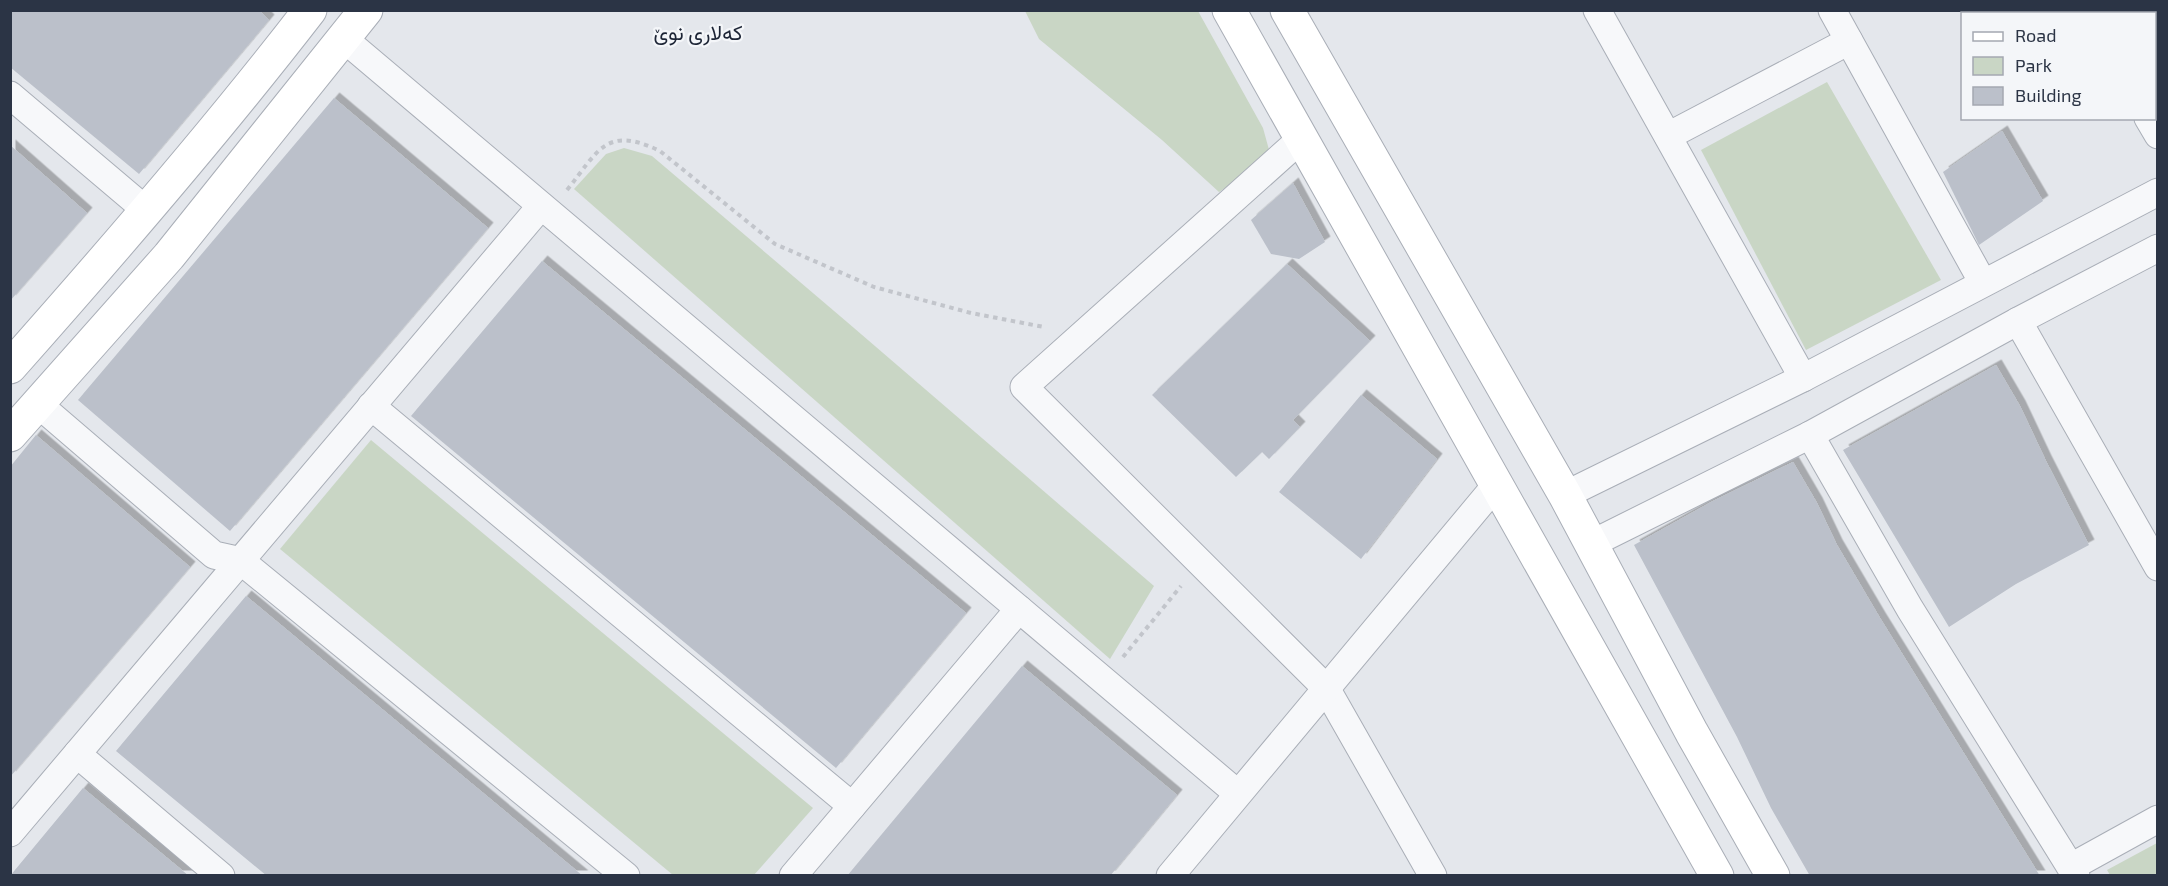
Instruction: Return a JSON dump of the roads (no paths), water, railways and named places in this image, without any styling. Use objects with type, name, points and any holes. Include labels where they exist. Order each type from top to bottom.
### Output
[{"type":"street","points":[[10,435],[169,256],[366,10]]},
{"type":"street","points":[[1229,10],[1717,876]]},
{"type":"street","points":[[1287,10],[1565,495],[1692,733],[1773,876]]},
{"type":"street","points":[[1597,10],[1803,378]]},
{"type":"street","points":[[1832,10],[1983,283]]},
{"type":"street","points":[[10,367],[147,211],[247,91],[309,11]]},
{"type":"street","points":[[344,39],[1237,793]]},
{"type":"street","points":[[1668,136],[1849,41]]},
{"type":"street","points":[[10,95],[147,211]]},
{"type":"street","points":[[2149,120],[2157,135]]},
{"type":"street","points":[[1302,138],[1024,387],[1326,688],[1432,876]]},
{"type":"street","points":[[1329,189],[1373,162]]},
{"type":"street","points":[[1565,495],[1803,378],[2157,192]]},
{"type":"street","points":[[10,833],[371,406],[545,209]]},
{"type":"street","points":[[1592,544],[1810,435],[2157,248]]},
{"type":"street","points":[[2018,321],[2157,567]]},
{"type":"street","points":[[38,405],[214,555],[241,561],[626,876]]},
{"type":"street","points":[[371,406],[852,806]]},
{"type":"street","points":[[1810,435],[1910,609],[2073,871],[2157,819]]},
{"type":"street","points":[[1170,876],[1497,484]]},
{"type":"street","points":[[793,876],[1019,609]]},
{"type":"street","points":[[1648,754],[1692,733]]},
{"type":"street","points":[[77,754],[221,876]]},
{"type":"district","name":"کەلاری نوێ","points":[[698,31]]}]
